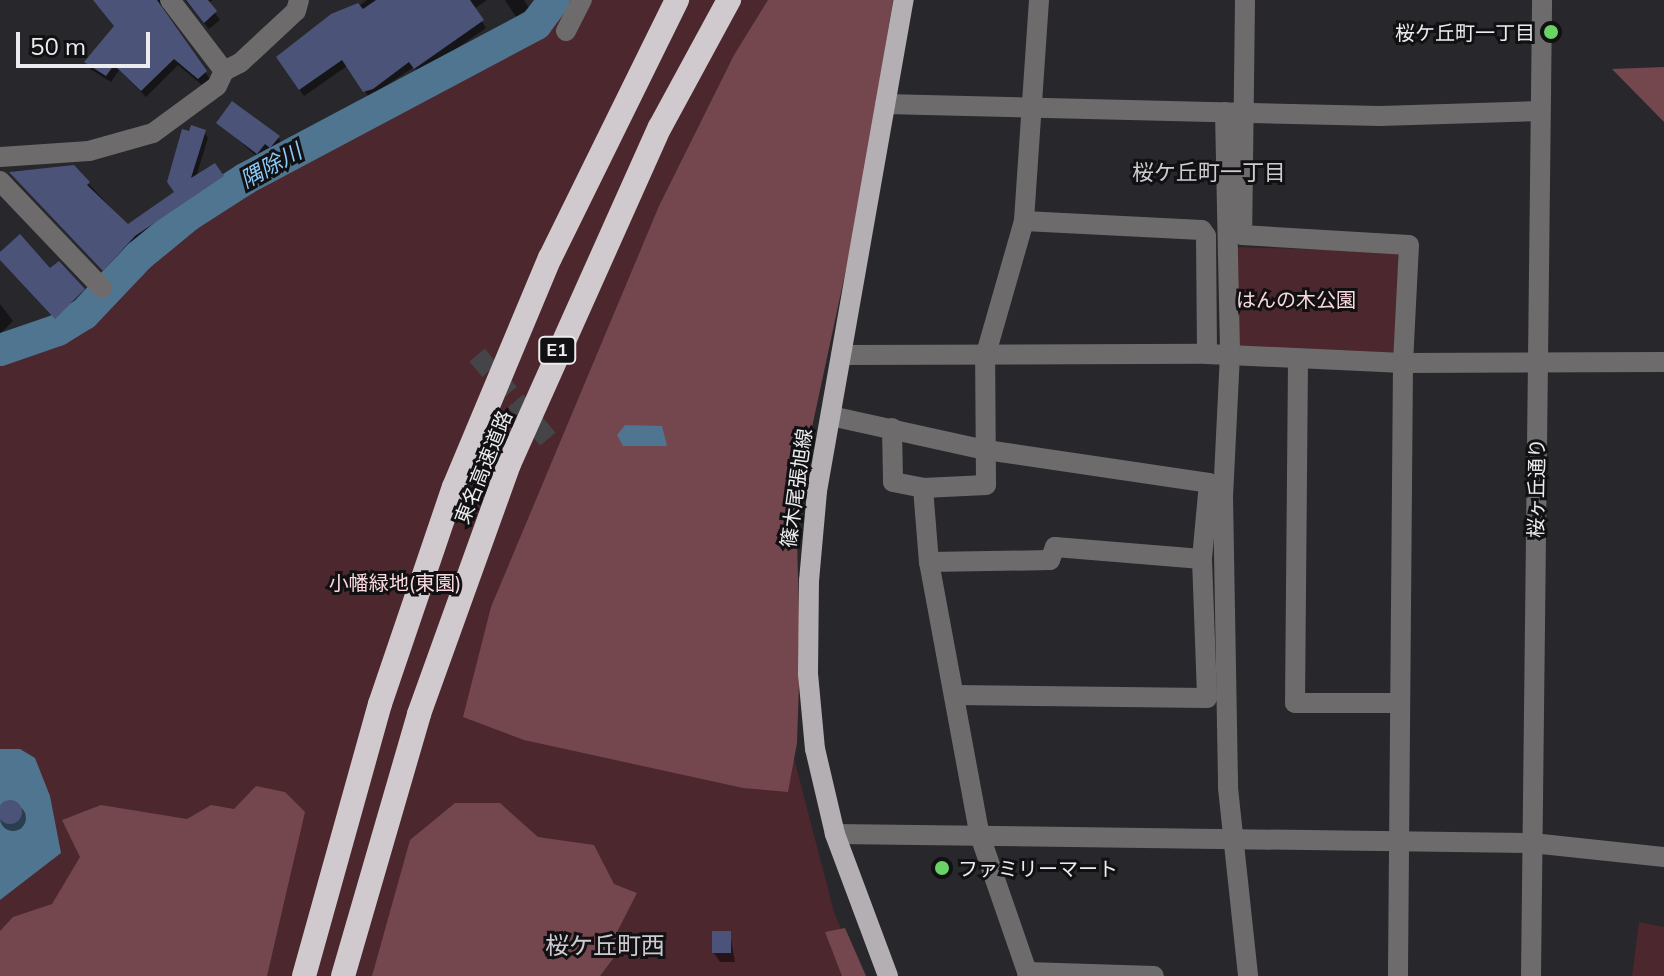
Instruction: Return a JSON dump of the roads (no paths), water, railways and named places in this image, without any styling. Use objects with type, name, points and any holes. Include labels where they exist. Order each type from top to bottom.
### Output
[{"type":"highway","name":"東名高速道路","points":[[304,976],[380,704],[448,501],[601,149],[677,0]]},
{"type":"highway","name":"東名高速道路","points":[[343,976],[385,821],[467,572],[557,349],[660,127],[729,0]]},
{"type":"main road","name":"篠木尾張旭線","points":[[888,976],[835,834],[815,749],[808,674],[813,524],[904,0]]},
{"type":"street","points":[[170,0],[224,71]]},
{"type":"street","points":[[566,31],[582,0]]},
{"type":"street","points":[[892,428],[893,482],[923,488],[986,485],[985,357],[1024,221],[1039,0]]},
{"type":"street","points":[[1245,0],[1233,111],[1230,354],[1223,496],[1228,788],[1248,976]]},
{"type":"street","name":"桜ヶ丘通り","points":[[1531,976],[1542,0]]},
{"type":"street","points":[[0,157],[89,151],[153,133],[185,115],[217,86],[224,71],[240,63],[296,11],[298,1]]},
{"type":"street","points":[[885,104],[1030,105],[1380,116],[1540,111]]},
{"type":"street","points":[[1233,111],[1242,235],[1409,245],[1403,363],[1398,976]]},
{"type":"street","points":[[0,181],[102,288]]},
{"type":"street","points":[[1024,221],[1202,230],[1206,236],[1207,354]]},
{"type":"street","points":[[841,355],[1230,354],[1298,360],[1403,363],[1664,362]]},
{"type":"street","points":[[1298,360],[1295,703],[1399,703]]},
{"type":"street","points":[[831,416],[986,450],[1209,483],[1202,559],[1207,698],[954,695]]},
{"type":"street","points":[[923,488],[929,562],[979,833],[1027,972],[1154,976]]},
{"type":"street","points":[[929,562],[1050,560],[1055,547],[1202,559]]},
{"type":"street","points":[[835,834],[979,833],[1532,843],[1664,857]]},
{"type":"water","points":[[625,425],[662,426],[667,446],[623,446],[617,435]]},
{"type":"water","points":[[0,749],[20,749],[35,758],[50,796],[61,853],[0,900]]},
{"type":"waterway","name":"隅除川","points":[[0,350],[58,330],[84,314],[139,256],[189,215],[245,179],[536,24],[554,0]]},
{"type":"tunnel","points":[[477,355],[551,443]]},
{"type":"place","name":"桜ケ丘町一丁目","points":[[1551,32]]},
{"type":"place","name":"ファミリーマート","points":[[942,868]]},
{"type":"district","name":"桜ケ丘町一丁目","points":[[1209,173]]},
{"type":"district","name":"桜ケ丘町西","points":[[605,946]]},
{"type":"park label","name":"はんの木公園","points":[[1296,299]]},
{"type":"park label","name":"小幡緑地(東園)","points":[[395,582]]}]
